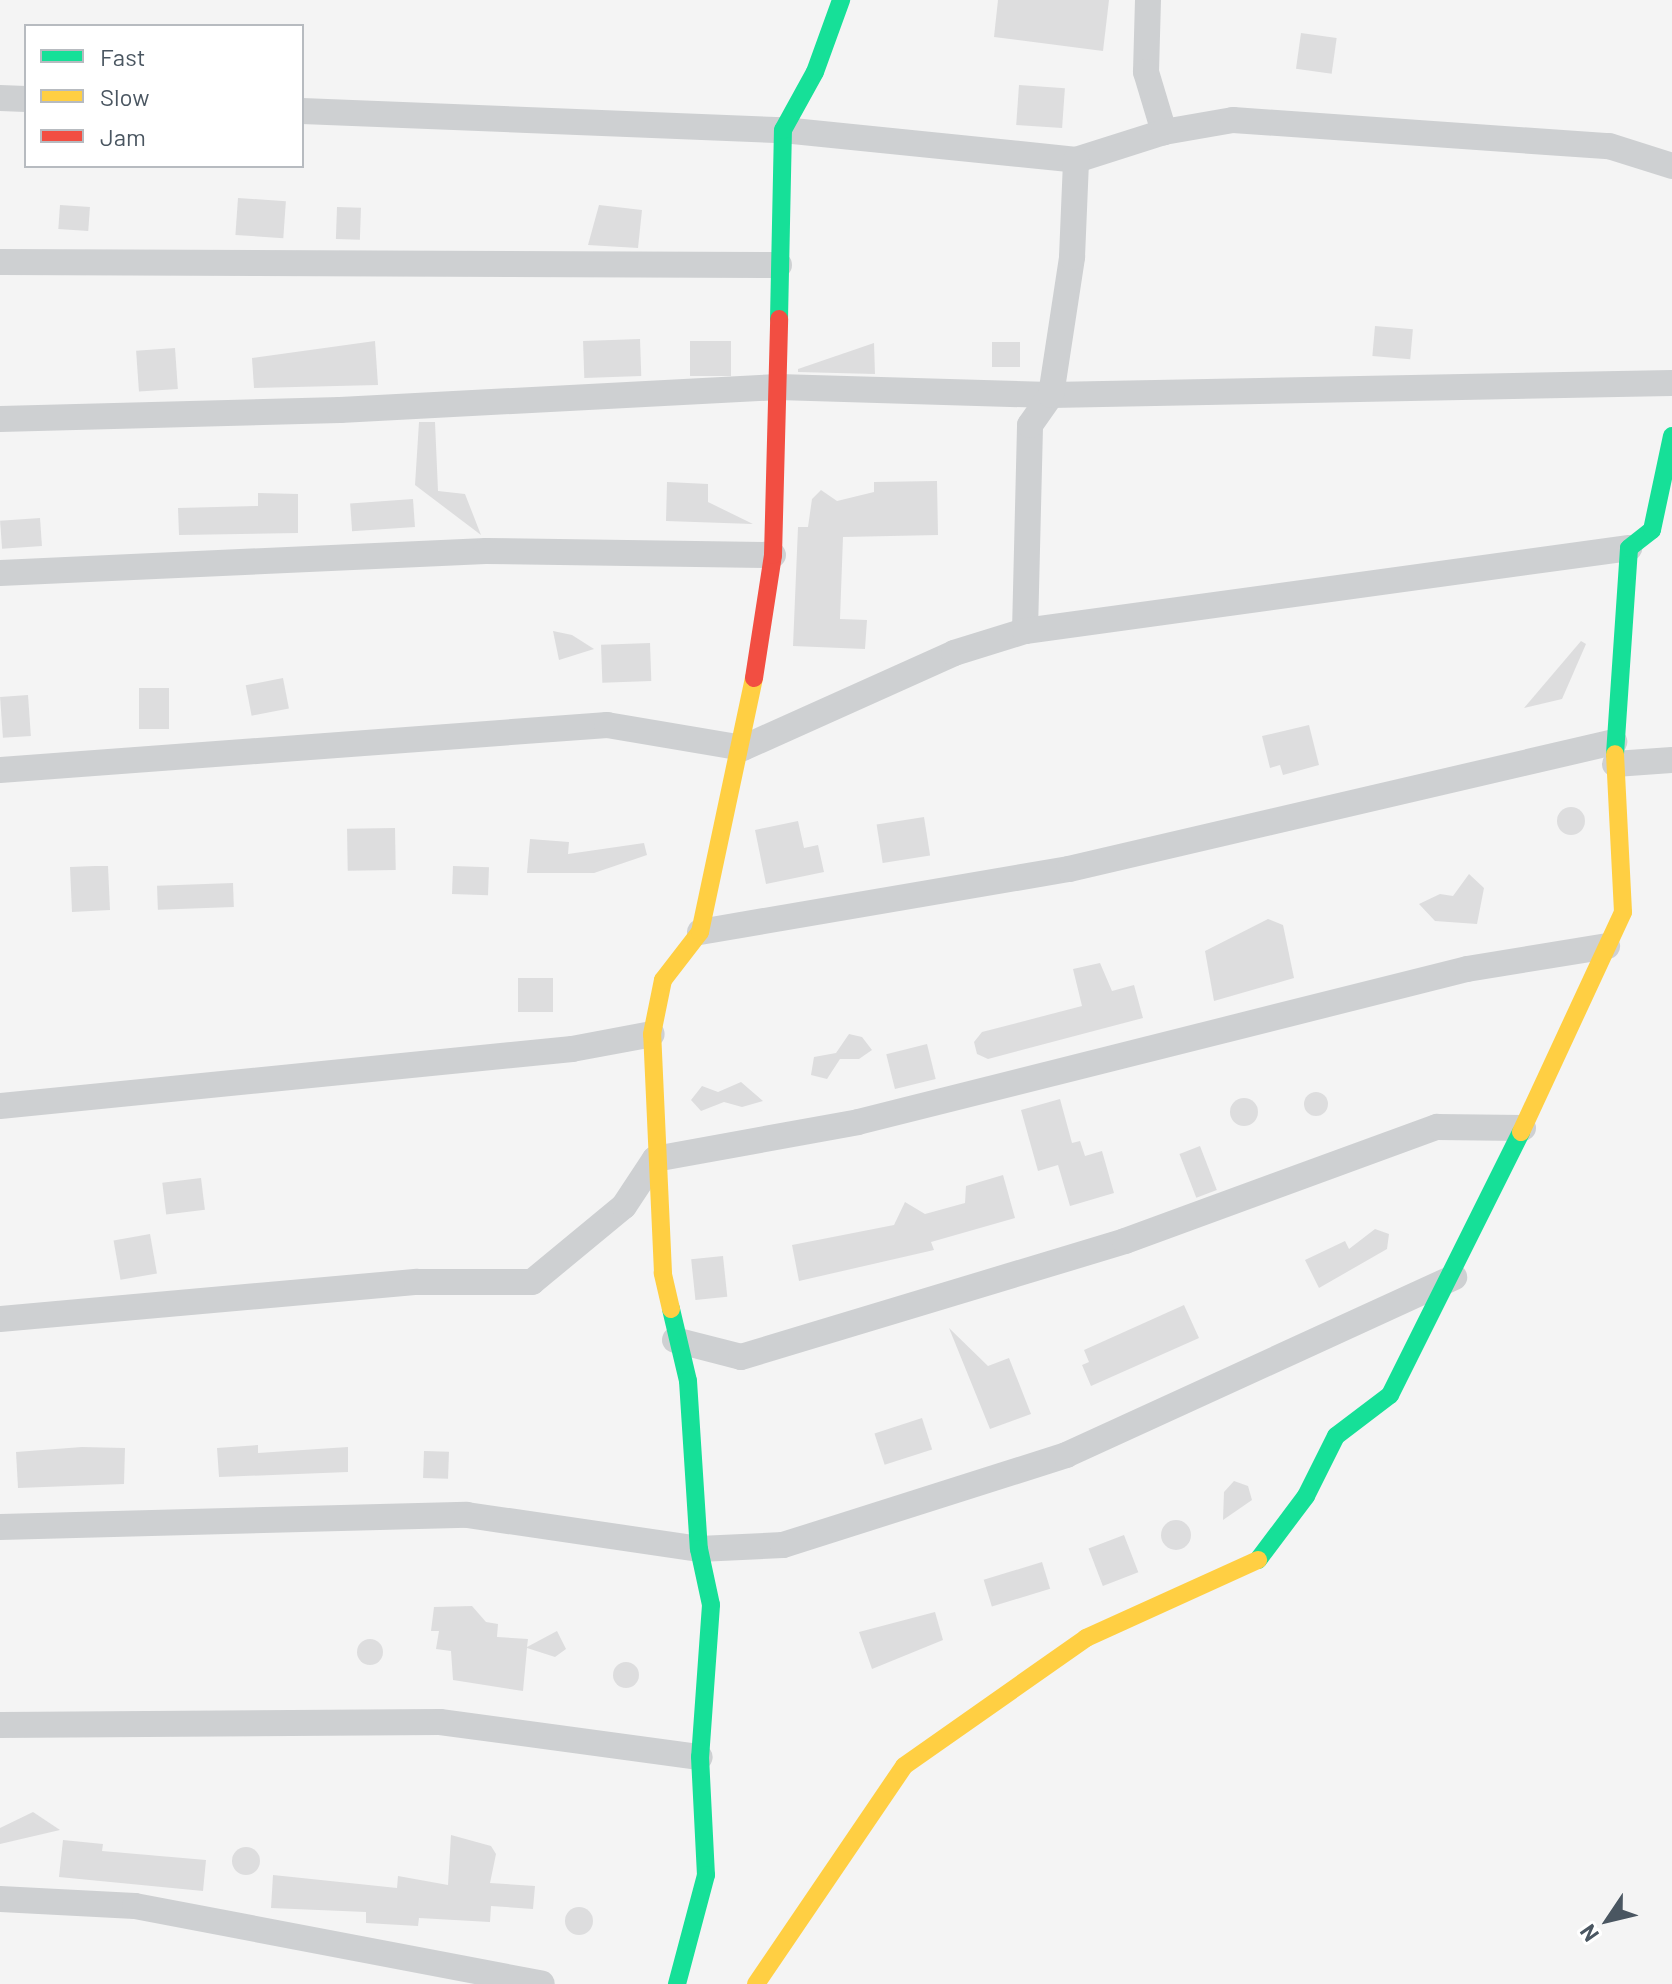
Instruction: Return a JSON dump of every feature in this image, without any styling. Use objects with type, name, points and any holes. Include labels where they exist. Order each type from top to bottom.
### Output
[{"type":"street","points":[[677,1984],[706,1875],[700,1757],[711,1605],[699,1549],[688,1381],[675,1340],[655,1159],[652,1034],[663,980],[700,932],[743,748],[773,555],[783,130],[815,72],[841,0]]},
{"type":"street","points":[[1148,0],[1146,72],[1164,132]]},
{"type":"street","points":[[0,98],[24,99]]},
{"type":"street","points":[[304,111],[783,130],[1076,160],[1164,132],[1233,120],[1609,146],[1669,163]]},
{"type":"street","points":[[1025,631],[1030,425],[1051,395],[1072,257],[1076,160]]},
{"type":"street","points":[[0,262],[779,265]]},
{"type":"street","points":[[0,419],[340,410],[778,387],[1051,395],[1672,383]]},
{"type":"street","points":[[0,770],[607,725],[743,748],[954,653],[1025,631],[1629,548],[1662,523],[1672,436]]},
{"type":"street","points":[[756,1984],[904,1766],[1086,1638],[1255,1565],[1306,1496],[1336,1436],[1390,1395],[1454,1277],[1623,912],[1615,753],[1629,548]]},
{"type":"street","points":[[0,573],[486,551],[773,555]]},
{"type":"street","points":[[700,932],[1069,869],[1615,753],[1672,760]]},
{"type":"street","points":[[0,1319],[417,1282],[532,1282],[624,1206],[655,1159],[858,1122],[1467,969],[1607,946]]},
{"type":"street","points":[[0,1106],[572,1049],[652,1034]]},
{"type":"street","points":[[675,1340],[741,1357],[1125,1241],[1437,1127],[1523,1128]]},
{"type":"street","points":[[0,1527],[467,1515],[699,1549],[783,1545],[1066,1455],[1454,1277]]},
{"type":"street","points":[[0,1725],[440,1722],[700,1757]]},
{"type":"street","points":[[0,1899],[135,1906],[542,1984]]},
{"type":"building","points":[[998,0],[1109,0],[1103,51],[994,37]]},
{"type":"building","points":[[1301,33],[1337,38],[1332,74],[1296,69]]},
{"type":"building","points":[[1019,85],[1065,88],[1062,128],[1016,125]]},
{"type":"building","points":[[238,198],[286,201],[283,238],[235,235]]},
{"type":"building","points":[[60,205],[90,207],[88,231],[58,229]]},
{"type":"building","points":[[599,205],[642,210],[638,248],[588,245]]},
{"type":"building","points":[[337,207],[361,208],[360,240],[336,239]]},
{"type":"building","points":[[1375,326],[1413,329],[1410,359],[1372,356]]},
{"type":"building","points":[[640,339],[641,376],[584,378],[583,341]]},
{"type":"building","points":[[375,341],[378,385],[254,388],[252,358]]},
{"type":"building","points":[[690,341],[731,341],[731,376],[690,376]]},
{"type":"building","points":[[992,342],[1020,342],[1020,367],[992,367]]},
{"type":"building","points":[[874,343],[875,374],[798,372],[798,369]]},
{"type":"building","points":[[175,348],[178,389],[139,392],[136,351]]},
{"type":"building","points":[[419,422],[435,422],[438,491],[465,494],[481,535],[415,485]]},
{"type":"building","points":[[937,481],[938,535],[843,537],[840,619],[867,620],[865,649],[793,646],[798,527],[808,527],[812,499],[821,490],[837,501],[874,492],[874,482]]},
{"type":"building","points":[[667,482],[708,484],[708,502],[753,524],[666,521]]},
{"type":"building","points":[[258,493],[298,494],[298,533],[179,535],[178,508],[258,506]]},
{"type":"building","points":[[413,499],[415,527],[352,531],[350,503]]},
{"type":"building","points":[[40,518],[42,546],[2,549],[0,521]]},
{"type":"building","points":[[553,631],[572,635],[594,649],[559,660]]},
{"type":"building","points":[[1581,641],[1586,644],[1562,699],[1524,708]]},
{"type":"building","points":[[650,643],[651,681],[602,683],[601,645]]},
{"type":"building","points":[[283,678],[289,708],[252,716],[246,685]]},
{"type":"building","points":[[139,688],[169,688],[169,729],[139,729]]},
{"type":"building","points":[[28,695],[31,736],[3,738],[0,697]]},
{"type":"building","points":[[1309,725],[1319,765],[1283,775],[1280,765],[1270,768],[1262,736]]},
{"type":"building","points":[[1571,807],[1581,811],[1585,821],[1581,831],[1571,835],[1561,831],[1557,821],[1561,811]]},
{"type":"building","points":[[924,817],[930,856],[883,863],[877,825]]},
{"type":"building","points":[[798,821],[804,848],[818,845],[824,872],[766,884],[755,830]]},
{"type":"building","points":[[395,828],[396,870],[348,871],[347,829]]},
{"type":"building","points":[[530,839],[569,842],[568,854],[644,843],[647,855],[594,873],[527,873]]},
{"type":"building","points":[[108,866],[110,910],[72,912],[70,867]]},
{"type":"building","points":[[453,866],[489,867],[488,895],[452,894]]},
{"type":"building","points":[[1469,874],[1484,888],[1477,924],[1435,921],[1419,904],[1440,894],[1453,896]]},
{"type":"building","points":[[233,883],[234,907],[158,910],[157,886]]},
{"type":"building","points":[[1268,919],[1283,925],[1294,978],[1214,1001],[1205,951]]},
{"type":"building","points":[[1100,963],[1112,991],[1134,985],[1143,1018],[988,1059],[977,1054],[974,1042],[982,1032],[1082,1006],[1073,969]]},
{"type":"building","points":[[518,978],[553,978],[553,1012],[518,1012]]},
{"type":"building","points":[[849,1034],[862,1037],[872,1050],[859,1059],[840,1059],[827,1079],[811,1075],[814,1057],[836,1053]]},
{"type":"building","points":[[927,1044],[936,1079],[895,1089],[886,1054]]},
{"type":"building","points":[[741,1082],[763,1101],[742,1107],[724,1102],[701,1111],[691,1100],[702,1086],[718,1092]]},
{"type":"building","points":[[1316,1092],[1325,1095],[1328,1104],[1325,1113],[1316,1116],[1307,1113],[1304,1104],[1307,1095]]},
{"type":"building","points":[[1244,1098],[1254,1102],[1258,1112],[1254,1122],[1244,1126],[1234,1122],[1230,1112],[1234,1102]]},
{"type":"building","points":[[1060,1099],[1072,1143],[1080,1141],[1085,1156],[1102,1151],[1114,1193],[1070,1206],[1058,1165],[1038,1171],[1021,1110]]},
{"type":"building","points":[[1200,1146],[1217,1190],[1196,1198],[1179,1154]]},
{"type":"building","points":[[1003,1175],[1015,1218],[931,1242],[934,1250],[799,1281],[792,1245],[894,1225],[905,1202],[925,1214],[965,1203],[966,1186]]},
{"type":"building","points":[[201,1178],[205,1210],[166,1215],[162,1183]]},
{"type":"building","points":[[1375,1229],[1389,1234],[1387,1249],[1319,1288],[1305,1260],[1345,1241],[1349,1249]]},
{"type":"building","points":[[150,1234],[157,1273],[121,1280],[114,1240]]},
{"type":"building","points":[[723,1256],[727,1297],[695,1300],[691,1259]]},
{"type":"building","points":[[1184,1305],[1199,1338],[1091,1386],[1082,1365],[1089,1362],[1084,1350]]},
{"type":"building","points":[[949,1328],[988,1366],[1009,1358],[1031,1414],[990,1429]]},
{"type":"building","points":[[922,1418],[932,1449],[885,1465],[874,1433]]},
{"type":"building","points":[[258,1445],[258,1453],[348,1447],[348,1472],[219,1477],[217,1448]]},
{"type":"building","points":[[82,1447],[125,1448],[124,1484],[18,1488],[16,1452]]},
{"type":"building","points":[[424,1451],[449,1452],[448,1479],[423,1478]]},
{"type":"building","points":[[1234,1481],[1248,1486],[1252,1500],[1223,1520],[1224,1492]]},
{"type":"building","points":[[1176,1520],[1182,1521],[1190,1529],[1190,1541],[1182,1549],[1176,1550],[1170,1549],[1162,1541],[1161,1535],[1162,1529],[1170,1521]]},
{"type":"building","points":[[1124,1535],[1138,1572],[1103,1586],[1089,1549]]},
{"type":"building","points":[[1042,1562],[1050,1589],[992,1607],[984,1580]]},
{"type":"building","points":[[472,1606],[486,1622],[498,1624],[497,1637],[528,1639],[527,1647],[557,1631],[566,1649],[555,1657],[527,1648],[523,1691],[453,1680],[451,1651],[436,1649],[439,1631],[431,1631],[434,1607]]},
{"type":"building","points":[[935,1612],[943,1640],[872,1669],[859,1632]]},
{"type":"building","points":[[370,1639],[379,1643],[383,1652],[379,1661],[370,1665],[361,1661],[357,1652],[361,1643]]},
{"type":"building","points":[[626,1662],[635,1666],[639,1675],[635,1684],[626,1688],[617,1684],[613,1675],[617,1666]]},
{"type":"building","points":[[33,1812],[60,1830],[0,1844],[0,1828]]},
{"type":"building","points":[[451,1835],[491,1846],[496,1854],[490,1883],[535,1886],[533,1909],[491,1906],[490,1922],[419,1918],[418,1926],[366,1923],[366,1912],[271,1908],[273,1875],[397,1888],[398,1876],[448,1885]]},
{"type":"building","points":[[63,1840],[103,1844],[102,1851],[206,1860],[203,1891],[59,1877]]},
{"type":"building","points":[[246,1847],[256,1851],[260,1861],[256,1871],[246,1875],[236,1871],[232,1861],[236,1851]]},
{"type":"building","points":[[579,1907],[589,1911],[593,1921],[589,1931],[579,1935],[569,1931],[565,1921],[569,1911]]},
{"type":"traffic: fast","points":[[779,319],[783,130],[815,72],[841,0]]},
{"type":"traffic: fast","points":[[1615,754],[1629,548],[1652,530],[1672,436]]},
{"type":"traffic: fast","points":[[1258,1560],[1306,1496],[1336,1436],[1390,1395],[1521,1132]]},
{"type":"traffic: fast","points":[[671,1309],[688,1381],[699,1549],[711,1605],[700,1757],[706,1875],[677,1984]]},
{"type":"traffic: slow","points":[[671,1309],[663,1273],[652,1034],[663,980],[700,932],[754,678]]},
{"type":"traffic: slow","points":[[1521,1132],[1623,912],[1615,754]]},
{"type":"traffic: slow","points":[[756,1984],[904,1766],[1086,1638],[1258,1560]]},
{"type":"traffic: jam","points":[[754,678],[773,555],[779,319]]}]
